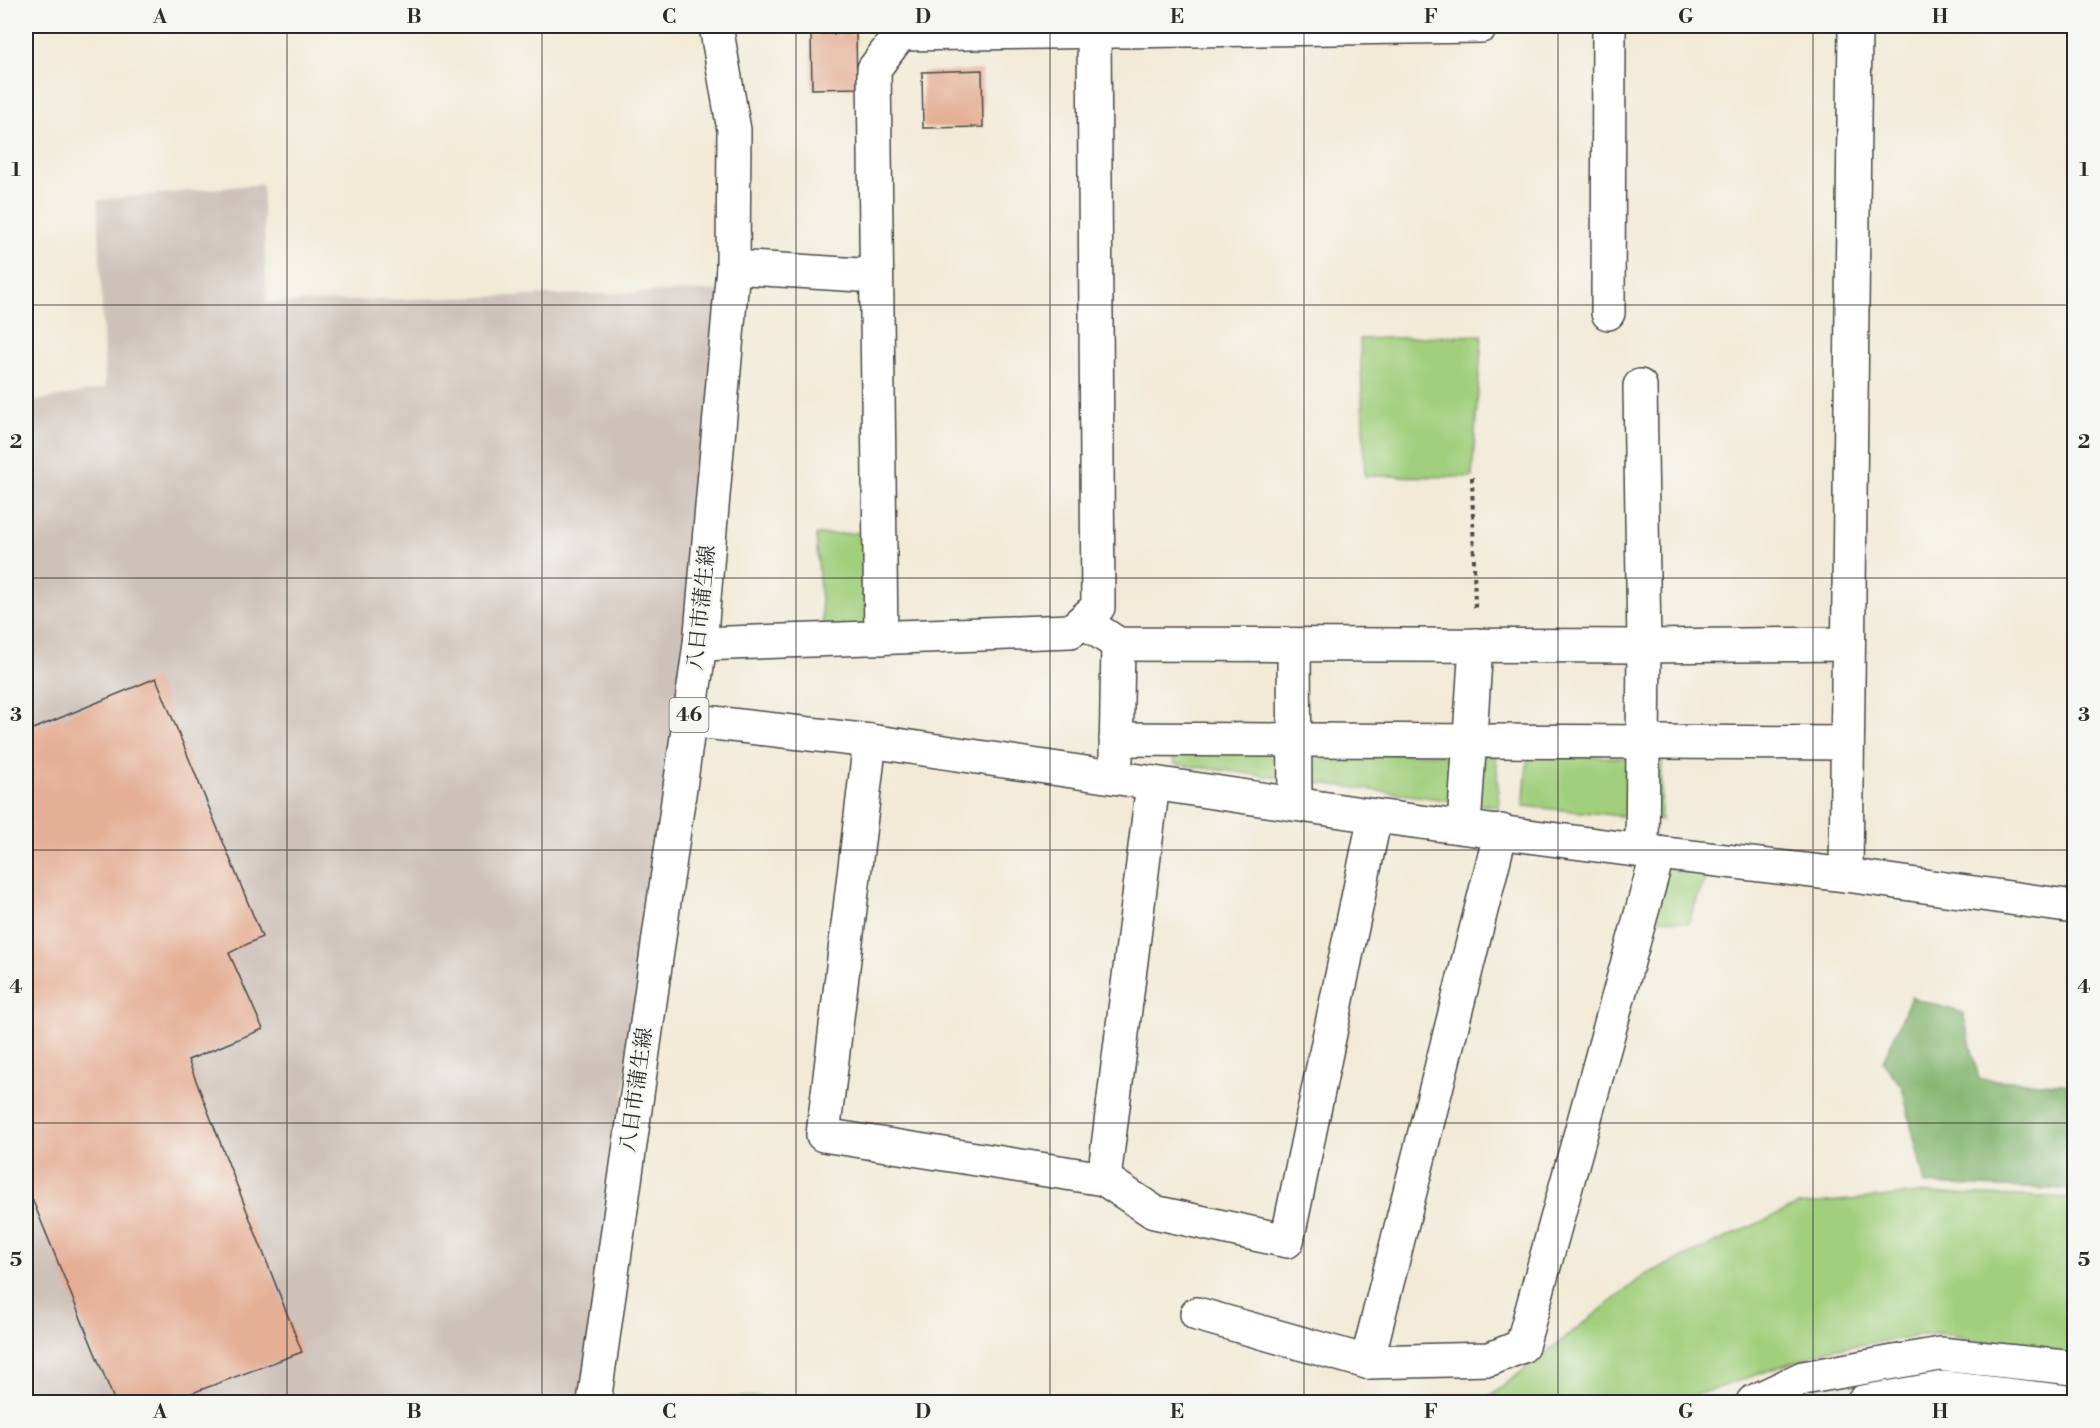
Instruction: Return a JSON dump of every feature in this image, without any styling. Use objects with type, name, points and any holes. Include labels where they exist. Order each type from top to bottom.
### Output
[{"type":"main road","name":"八日市蒲生線","points":[[594,1402],[700,644],[733,267],[734,130],[716,26]]},
{"type":"main road","points":[[881,638],[874,69],[900,34],[1480,26]]},
{"type":"main road","points":[[1608,313],[1609,26]]},
{"type":"main road","points":[[1846,875],[1855,26]]},
{"type":"main road","points":[[700,644],[1071,632],[1098,607],[1094,31]]},
{"type":"main road","points":[[733,267],[876,276]]},
{"type":"main road","points":[[1197,1314],[1367,1362],[1490,1359],[1522,1346],[1650,852],[1643,741],[1644,646],[1640,386]]},
{"type":"main road","points":[[1083,621],[1118,644],[1644,646],[1848,644]]},
{"type":"main road","points":[[1116,778],[1118,644]]},
{"type":"main road","points":[[1294,645],[1295,804]]},
{"type":"main road","points":[[1464,827],[1476,645]]},
{"type":"main road","points":[[688,720],[870,741],[1375,816],[1846,875],[2074,908]]},
{"type":"main road","points":[[1116,739],[1847,743]]},
{"type":"main road","points":[[870,741],[823,1135],[1104,1179],[1154,1212],[1287,1241],[1375,816]]},
{"type":"main road","points":[[1104,1179],[1153,783]]},
{"type":"main road","points":[[1367,1362],[1501,831]]},
{"type":"main road","points":[[1753,1402],[1803,1378],[1940,1354],[2074,1368]]},
{"type":"main road","points":[[1863,1402],[1944,1389],[2068,1402]]},
{"type":"path","points":[[1472,477],[1476,645]]},
{"type":"shaded area","points":[[262,184],[267,303],[733,290],[582,1402],[26,1402],[26,403],[105,388],[98,200]]},
{"type":"green space","points":[[1482,335],[1472,477],[1365,476],[1360,339]]},
{"type":"green space","points":[[877,532],[891,631],[823,629],[816,535]]},
{"type":"green space","points":[[1169,750],[1496,755],[1499,807],[1175,764]]},
{"type":"green space","points":[[1528,755],[1662,759],[1661,820],[1523,806]]},
{"type":"green space","points":[[1665,867],[1706,876],[1688,923],[1650,917]]},
{"type":"green space","points":[[1911,997],[1963,1013],[1979,1079],[2074,1085],[2074,1190],[1925,1184],[1902,1087],[1883,1062]]},
{"type":"green space","points":[[1920,1193],[2074,1198],[2074,1357],[1938,1333],[1832,1349],[1676,1402],[1483,1402],[1645,1275],[1798,1205]]},
{"type":"green space","points":[[877,1396],[876,1402],[606,1402],[606,1399]]},
{"type":"building","points":[[811,34],[856,34],[857,88],[812,89]]},
{"type":"building","points":[[982,70],[983,127],[923,128],[922,72]]},
{"type":"building","points":[[156,678],[262,937],[229,953],[263,1029],[188,1060],[302,1352],[168,1402],[115,1402],[26,1184],[26,732]]}]
